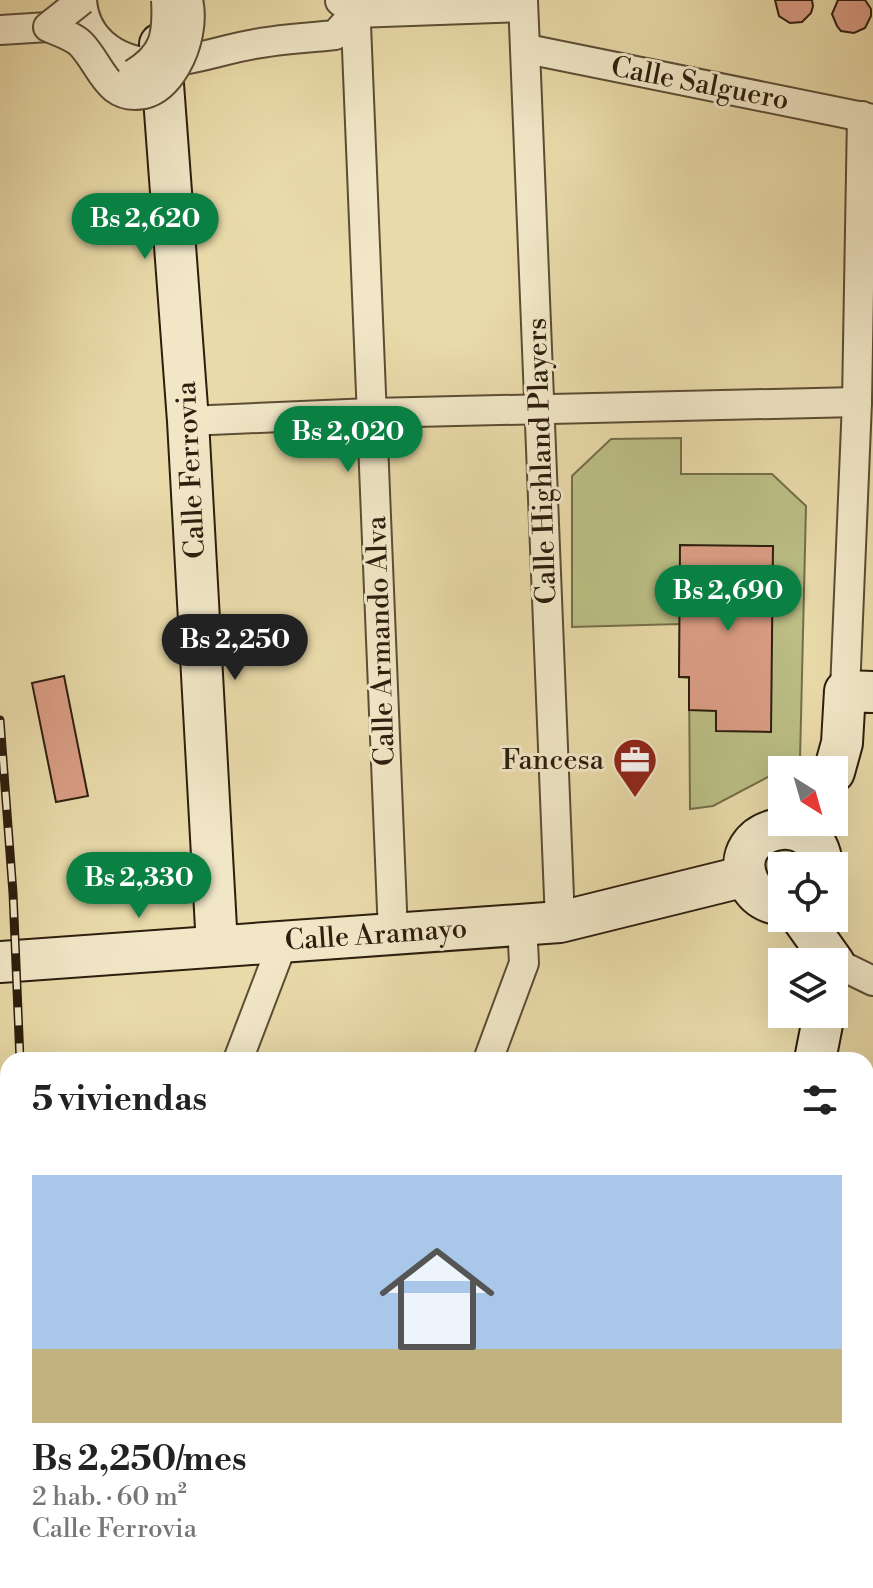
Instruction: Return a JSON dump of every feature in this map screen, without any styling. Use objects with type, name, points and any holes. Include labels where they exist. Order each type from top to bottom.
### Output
[{"type":"street","points":[[62,0],[65,31],[94,70],[109,79],[162,73],[257,43],[335,35],[350,4],[523,3]]},
{"type":"street","points":[[82,0],[83,15],[96,37],[113,53],[162,73]]},
{"type":"street","points":[[48,27],[82,0]]},
{"type":"street","points":[[157,0],[162,73]]},
{"type":"street","points":[[162,73],[147,66],[162,47],[167,22],[166,0]]},
{"type":"street","points":[[0,30],[48,27],[79,41],[109,83],[120,93],[143,94],[151,92],[169,77],[182,56],[190,11],[186,0]]},
{"type":"street","name":"Calle Ferrovia","points":[[186,0],[162,73],[188,421],[217,946]]},
{"type":"street","name":"Calle Highland Players","points":[[491,1052],[541,923],[540,410],[523,3]]},
{"type":"street","name":"Calle Armando Alva","points":[[350,4],[393,934]]},
{"type":"street","name":"Calle Salguero","points":[[527,49],[868,118]]},
{"type":"street","points":[[838,756],[859,692],[857,402],[868,118]]},
{"type":"street","points":[[188,421],[371,413],[857,402]]},
{"type":"street","points":[[768,832],[748,851],[745,863],[751,888],[768,902]]},
{"type":"street","name":"Calle Aramayo","points":[[0,962],[541,923],[746,876]]},
{"type":"street","points":[[809,932],[822,948]]},
{"type":"street","points":[[241,1052],[283,942]]},
{"type":"street","points":[[848,969],[873,981]]},
{"type":"street","points":[[817,1052],[821,1028]]},
{"type":"green space","points":[[681,438],[681,474],[772,474],[806,506],[800,756],[768,756],[768,777],[713,806],[690,809],[689,678],[679,677],[680,624],[572,627],[572,476],[611,439]]},
{"type":"green space","points":[[788,842],[797,852],[771,852]]},
{"type":"green space","points":[[768,854],[768,881],[766,880],[763,857]]},
{"type":"building","points":[[775,0],[812,0],[813,6],[802,22],[790,23],[779,16]]},
{"type":"building","points":[[838,0],[865,0],[871,9],[871,16],[865,28],[854,33],[841,31],[832,14]]},
{"type":"building","points":[[680,545],[773,546],[771,732],[716,731],[716,711],[689,710],[689,677],[679,677]]},
{"type":"building","points":[[64,676],[88,796],[56,802],[32,683]]},
{"type":"railway","points":[[0,720],[13,893],[20,1052]]},
{"type":"place","name":"Fancesa","points":[[635,799]]}]
